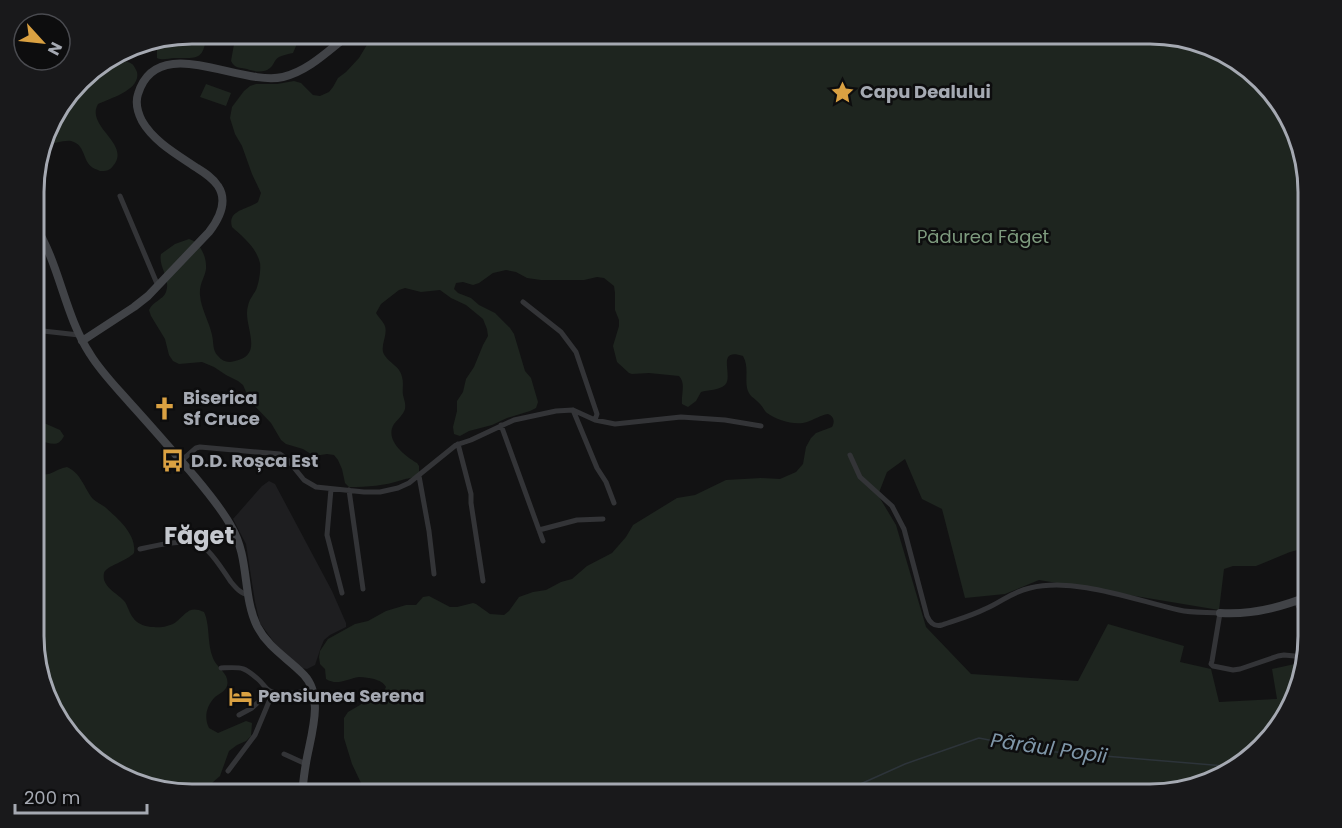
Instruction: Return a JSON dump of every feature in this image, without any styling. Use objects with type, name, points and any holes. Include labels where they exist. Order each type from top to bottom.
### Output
[{"type":"main road","points":[[81,338],[134,307],[158,286],[214,225],[220,212],[222,197],[216,183],[159,141],[143,122],[138,110],[137,97],[148,76],[162,66],[181,63],[259,78],[285,77],[307,67],[337,44]]},
{"type":"main road","points":[[44,242],[81,338],[98,367],[222,511],[240,543],[254,619],[264,637],[283,658],[307,678],[314,698],[314,714],[303,784]]},
{"type":"main road","points":[[1220,613],[1250,611],[1296,601]]},
{"type":"street","points":[[120,196],[158,286]]},
{"type":"street","points":[[523,302],[561,332],[576,352],[597,414],[595,420]]},
{"type":"street","points":[[44,332],[81,338]]},
{"type":"street","points":[[181,461],[200,447],[280,454],[287,459],[303,480],[316,487],[380,492],[398,489],[409,483],[458,444],[514,420],[565,410],[573,410],[595,420],[615,424],[681,417],[725,420],[761,426]]},
{"type":"street","points":[[573,410],[614,503]]},
{"type":"street","points":[[501,425],[543,541]]},
{"type":"street","points":[[458,444],[471,494],[483,581]]},
{"type":"street","points":[[849,455],[860,477],[892,506],[904,529],[927,616],[936,626],[942,626],[986,609],[1016,591],[1049,585],[1083,588],[1134,598],[1182,611],[1220,613],[1211,664],[1213,666],[1233,670],[1278,656],[1297,656]]},
{"type":"street","points":[[419,476],[434,574]]},
{"type":"street","points":[[331,489],[327,535],[342,592]]},
{"type":"street","points":[[349,490],[363,590]]},
{"type":"street","points":[[539,530],[577,520],[603,519]]},
{"type":"street","points":[[140,549],[168,542],[193,543],[207,550],[235,587],[249,595]]},
{"type":"street","points":[[1296,601],[1298,605]]},
{"type":"street","points":[[221,668],[248,669],[271,691],[293,694],[312,690]]},
{"type":"street","points":[[239,715],[252,708],[271,691]]},
{"type":"street","points":[[228,771],[255,735],[271,691]]},
{"type":"street","points":[[284,754],[306,764]]},
{"type":"shaded area","points":[[269,481],[275,484],[332,591],[346,623],[346,627],[324,640],[315,665],[307,669],[301,668],[276,645],[260,623],[246,544],[233,519]]},
{"type":"green space","points":[[205,44],[199,56],[157,58],[157,48],[172,45]]},
{"type":"green space","points":[[234,44],[296,44],[293,53],[279,57],[267,70],[252,71],[236,67],[231,61]]},
{"type":"green space","name":"Pădurea Făget","points":[[367,44],[1150,44],[1189,49],[1224,63],[1241,74],[1268,101],[1279,118],[1293,153],[1297,172],[1298,550],[1256,566],[1233,566],[1224,569],[1219,610],[1039,580],[1005,594],[965,598],[942,509],[922,499],[905,459],[887,472],[878,495],[896,525],[926,627],[971,674],[1078,681],[1108,624],[1184,646],[1180,662],[1211,669],[1219,702],[1277,699],[1272,669],[1295,664],[1287,693],[1268,727],[1241,754],[1224,765],[1198,777],[1160,784],[361,784],[344,738],[344,718],[348,712],[367,698],[383,693],[386,687],[380,681],[365,677],[338,682],[326,679],[325,669],[320,664],[319,657],[328,639],[355,624],[368,621],[386,611],[406,605],[416,605],[423,597],[429,596],[450,607],[473,603],[490,614],[504,615],[519,597],[546,590],[572,579],[587,566],[612,553],[633,525],[677,498],[695,495],[726,480],[780,479],[796,472],[803,464],[806,447],[811,438],[816,433],[832,427],[834,421],[828,414],[807,422],[792,423],[767,413],[761,404],[750,395],[746,384],[746,364],[743,356],[735,354],[730,355],[727,359],[728,375],[725,385],[701,392],[696,401],[688,407],[682,404],[683,385],[679,376],[629,373],[617,362],[613,346],[619,326],[615,310],[614,286],[604,278],[597,277],[584,280],[541,280],[527,278],[506,270],[493,273],[473,285],[463,282],[456,283],[454,289],[458,293],[495,313],[510,328],[514,334],[525,371],[531,378],[538,402],[536,408],[530,411],[460,436],[454,434],[453,427],[457,401],[488,336],[483,319],[466,305],[440,290],[421,292],[405,288],[381,304],[376,313],[385,327],[383,352],[401,373],[403,379],[405,409],[394,424],[392,436],[397,447],[419,466],[419,473],[414,477],[389,484],[349,487],[345,483],[342,469],[334,455],[314,456],[281,440],[271,423],[250,401],[243,385],[238,381],[202,362],[179,364],[173,361],[165,339],[149,310],[166,292],[167,282],[161,263],[161,254],[175,244],[189,239],[199,247],[205,260],[206,269],[200,295],[216,354],[224,361],[232,362],[244,358],[251,346],[247,313],[249,302],[258,284],[260,263],[252,247],[232,227],[231,221],[239,211],[258,202],[261,193],[235,134],[230,118],[232,107],[244,91],[256,84],[294,81],[301,83],[313,95],[320,96],[329,92],[338,78],[359,58]]},
{"type":"green space","points":[[123,61],[132,64],[137,72],[134,84],[124,92],[98,104],[96,112],[102,128],[117,150],[117,158],[113,166],[106,171],[94,168],[89,165],[80,147],[75,142],[51,144],[68,109],[80,94],[109,68]]},
{"type":"green space","points":[[206,84],[231,93],[226,106],[200,97]]},
{"type":"green space","points":[[44,423],[60,430],[64,436],[55,444],[44,442]]},
{"type":"green space","points":[[67,467],[79,477],[93,499],[120,521],[132,539],[134,553],[106,570],[104,578],[107,586],[125,602],[135,620],[145,626],[163,627],[174,623],[191,610],[204,612],[212,656],[226,675],[228,682],[226,688],[211,701],[206,716],[209,728],[218,733],[246,721],[252,723],[251,736],[229,751],[220,776],[211,784],[172,783],[135,773],[118,765],[101,754],[80,734],[68,719],[59,702],[45,656],[44,474]]},
{"type":"waterway","name":"Pârâul Popii","points":[[860,784],[905,764],[979,738],[1044,751],[1222,766]]},
{"type":"place","name":"Capu Dealului","points":[[842,92]]},
{"type":"place","name":"Biserica Sf Cruce","points":[[165,408]]},
{"type":"place","name":"D.D. Roșca Est","points":[[173,461]]},
{"type":"place","name":"Pensiunea Serena","points":[[240,696]]},
{"type":"district","name":"Făget","points":[[199,536]]}]
